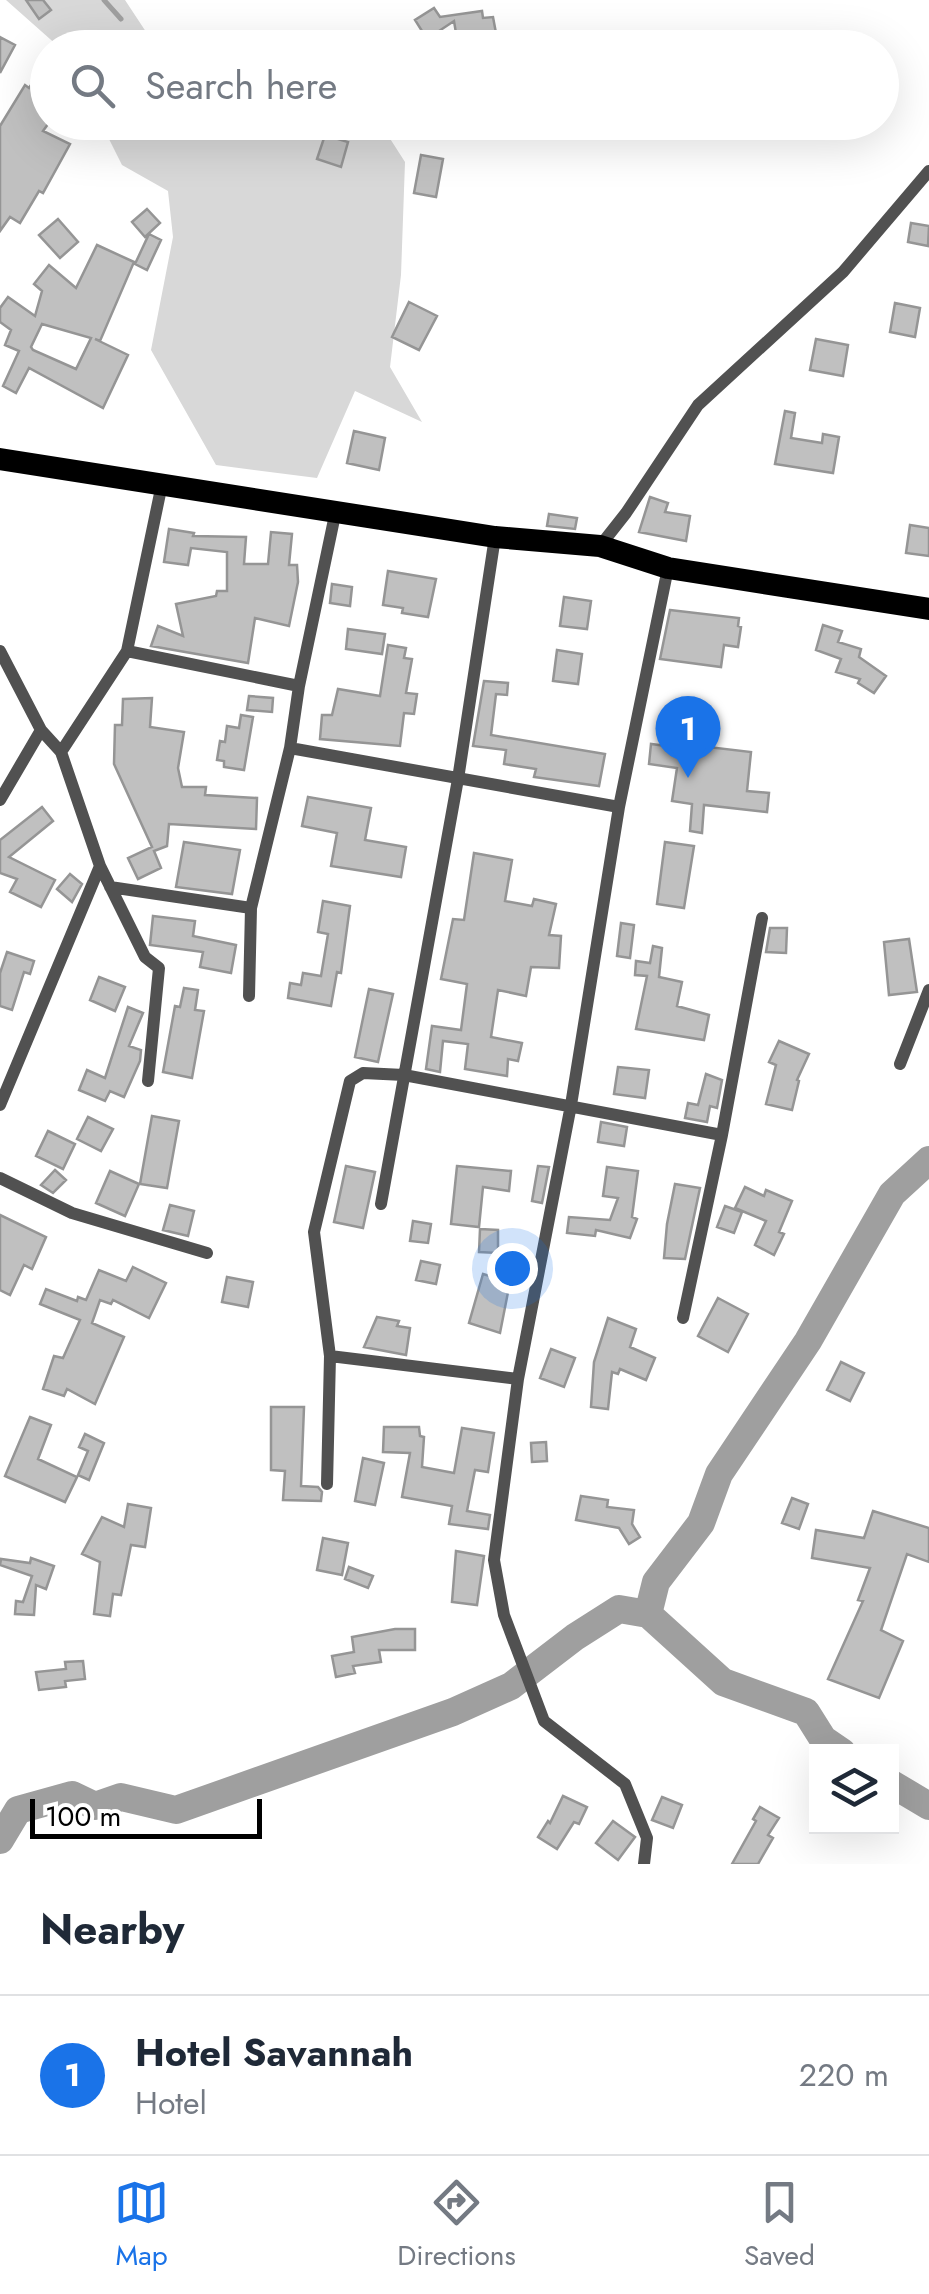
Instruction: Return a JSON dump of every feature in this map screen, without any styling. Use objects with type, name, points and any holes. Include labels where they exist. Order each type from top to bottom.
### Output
[{"type":"highway","points":[[0,459],[494,537],[600,546],[668,568],[929,609]]},
{"type":"street","points":[[600,546],[698,405],[843,272],[929,170]]},
{"type":"street","points":[[61,752],[127,651],[162,484]]},
{"type":"street","points":[[249,996],[251,908],[290,748],[336,510]]},
{"type":"street","points":[[381,1204],[458,779],[494,537]]},
{"type":"street","points":[[644,1864],[647,1838],[625,1784],[544,1721],[504,1615],[494,1560],[518,1380],[571,1105],[619,808],[668,568]]},
{"type":"street","points":[[0,651],[41,730],[61,752],[100,866],[145,957],[159,968],[148,1081]]},
{"type":"street","points":[[127,651],[299,686]]},
{"type":"street","points":[[0,800],[41,730]]},
{"type":"street","points":[[290,748],[619,808]]},
{"type":"street","points":[[0,1105],[100,866]]},
{"type":"street","points":[[110,887],[251,908]]},
{"type":"street","points":[[683,1318],[762,918]]},
{"type":"street","points":[[900,1064],[929,990]]},
{"type":"street","points":[[326,1484],[330,1356],[314,1232],[350,1081],[363,1073],[404,1075],[722,1135]]},
{"type":"street","points":[[0,1178],[72,1213],[207,1253]]},
{"type":"street","points":[[330,1356],[518,1380]]},
{"type":"shaded area","points":[[6,0],[125,0],[145,30],[40,30]]},
{"type":"shaded area","points":[[110,140],[391,140],[405,162],[401,275],[390,367],[422,422],[355,391],[317,478],[216,465],[151,350],[173,237],[168,191],[122,165]]},
{"type":"building","points":[[26,0],[43,0],[51,10],[39,19]]},
{"type":"building","points":[[434,8],[440,17],[482,11],[483,18],[493,17],[495,30],[456,30],[454,21],[440,30],[421,30],[415,20]]},
{"type":"building","points":[[0,37],[15,45],[0,73]]},
{"type":"building","points":[[25,85],[29,88],[30,140],[62,140],[70,144],[43,193],[39,191],[20,223],[10,217],[0,231],[0,126]]},
{"type":"building","points":[[323,140],[348,142],[341,167],[317,159]]},
{"type":"building","points":[[421,155],[443,159],[436,197],[414,193]]},
{"type":"building","points":[[147,209],[160,223],[145,237],[132,222]]},
{"type":"building","points":[[58,219],[78,242],[60,258],[39,235]]},
{"type":"building","points":[[911,223],[929,226],[928,246],[908,242]]},
{"type":"building","points":[[149,234],[161,240],[147,270],[135,264]]},
{"type":"building","points":[[97,245],[134,262],[100,341],[95,339],[128,355],[103,408],[29,368],[16,393],[3,386],[19,351],[5,345],[11,330],[0,322],[0,308],[8,297],[35,316],[42,291],[34,284],[49,265],[76,288]],"holes":[[[42,324],[91,338],[76,369],[31,347]]]},
{"type":"building","points":[[409,302],[437,316],[419,350],[392,337]]},
{"type":"building","points":[[895,303],[920,308],[915,337],[890,332]]},
{"type":"building","points":[[816,339],[848,345],[843,376],[810,370]]},
{"type":"building","points":[[785,411],[795,413],[791,438],[822,443],[823,434],[839,437],[833,473],[775,464]]},
{"type":"building","points":[[354,431],[385,438],[379,470],[347,463]]},
{"type":"building","points":[[650,497],[668,503],[665,512],[690,516],[686,541],[639,532]]},
{"type":"building","points":[[549,514],[577,518],[575,529],[547,526]]},
{"type":"building","points":[[910,525],[929,528],[929,556],[906,553]]},
{"type":"building","points":[[169,529],[194,533],[193,536],[246,537],[244,564],[268,564],[271,532],[292,534],[289,565],[297,565],[298,582],[289,626],[255,618],[248,663],[151,646],[158,626],[183,636],[176,604],[227,591],[227,552],[191,548],[188,565],[164,562]]},
{"type":"building","points":[[388,571],[436,579],[428,617],[383,605]]},
{"type":"building","points":[[332,584],[352,587],[350,606],[330,603]]},
{"type":"building","points":[[564,597],[591,601],[587,629],[560,626]]},
{"type":"building","points":[[670,610],[739,618],[738,647],[724,645],[721,667],[660,659]]},
{"type":"building","points":[[823,625],[842,631],[838,642],[861,649],[859,657],[886,676],[874,693],[858,683],[860,679],[836,672],[841,659],[816,650]]},
{"type":"building","points":[[348,629],[385,634],[382,654],[346,649]]},
{"type":"building","points":[[388,645],[406,648],[404,658],[412,659],[406,693],[417,694],[414,714],[404,713],[400,746],[320,739],[322,715],[332,715],[338,689],[380,696]]},
{"type":"building","points":[[557,650],[582,654],[578,684],[553,681]]},
{"type":"building","points":[[484,681],[508,683],[507,695],[496,694],[491,735],[605,754],[599,786],[534,777],[536,769],[504,764],[506,750],[473,746]]},
{"type":"building","points":[[249,696],[273,698],[272,712],[247,710]]},
{"type":"building","points":[[152,698],[150,727],[184,732],[178,768],[182,787],[206,787],[205,795],[257,798],[256,829],[169,824],[167,846],[154,851],[161,868],[138,879],[128,858],[152,847],[114,764],[115,725],[122,725],[123,699]]},
{"type":"building","points":[[690,711],[714,716],[708,747],[751,752],[747,791],[769,793],[767,812],[704,805],[702,833],[690,831],[692,804],[672,801],[677,768],[649,764],[651,744],[682,748]]},
{"type":"building","points":[[241,715],[253,717],[244,770],[224,767],[224,761],[217,760],[227,726],[239,728]]},
{"type":"building","points":[[308,797],[371,808],[365,840],[406,847],[401,877],[331,866],[337,833],[302,826]]},
{"type":"building","points":[[42,807],[53,821],[9,857],[55,880],[41,907],[10,892],[17,879],[0,873],[0,840]]},
{"type":"building","points":[[184,842],[240,850],[232,894],[176,887]]},
{"type":"building","points":[[665,842],[694,846],[684,908],[657,904]]},
{"type":"building","points":[[474,853],[512,860],[505,901],[532,906],[534,899],[556,904],[549,935],[561,936],[559,968],[531,967],[526,996],[498,990],[491,1037],[522,1043],[518,1061],[508,1059],[507,1076],[465,1069],[468,1044],[443,1041],[440,1072],[426,1069],[432,1026],[461,1030],[467,984],[441,979],[453,919],[464,920]]},
{"type":"building","points":[[70,874],[82,884],[72,902],[57,889]]},
{"type":"building","points":[[323,901],[350,906],[341,973],[337,972],[331,1006],[288,998],[290,983],[301,985],[303,973],[321,976],[328,934],[318,932]]},
{"type":"building","points":[[153,916],[195,921],[193,936],[236,945],[231,973],[200,967],[203,952],[150,945]]},
{"type":"building","points":[[621,923],[634,925],[630,958],[617,956]]},
{"type":"building","points":[[770,928],[787,928],[786,953],[766,952]]},
{"type":"building","points":[[909,939],[917,992],[889,995],[884,942]]},
{"type":"building","points":[[653,946],[662,948],[659,977],[682,982],[677,1006],[709,1015],[704,1040],[636,1029],[647,976],[635,975],[636,961],[650,963]]},
{"type":"building","points":[[7,952],[34,961],[30,974],[24,972],[12,1010],[0,1006],[0,973]]},
{"type":"building","points":[[99,977],[125,987],[115,1011],[90,1000]]},
{"type":"building","points":[[184,988],[198,990],[195,1010],[204,1011],[192,1078],[163,1072],[175,1006],[180,1007]]},
{"type":"building","points":[[369,989],[393,994],[378,1062],[355,1057]]},
{"type":"building","points":[[128,1007],[143,1013],[129,1046],[141,1050],[140,1061],[124,1097],[110,1091],[105,1101],[79,1090],[87,1070],[105,1078]]},
{"type":"building","points":[[779,1041],[809,1054],[797,1080],[792,1110],[766,1104],[776,1065],[769,1062]]},
{"type":"building","points":[[618,1067],[649,1070],[645,1098],[614,1094]]},
{"type":"building","points":[[706,1074],[722,1080],[717,1108],[710,1106],[707,1122],[685,1118],[688,1103],[698,1105]]},
{"type":"building","points":[[152,1116],[179,1121],[167,1188],[140,1184]]},
{"type":"building","points":[[88,1117],[113,1129],[101,1151],[77,1139]]},
{"type":"building","points":[[601,1122],[627,1127],[624,1146],[598,1142]]},
{"type":"building","points":[[48,1131],[75,1144],[63,1169],[36,1156]]},
{"type":"building","points":[[346,1166],[375,1172],[363,1228],[334,1222]]},
{"type":"building","points":[[457,1166],[511,1171],[509,1191],[483,1187],[479,1227],[451,1224]]},
{"type":"building","points":[[538,1166],[549,1167],[542,1203],[532,1201]]},
{"type":"building","points":[[607,1167],[638,1171],[632,1217],[637,1219],[630,1238],[596,1230],[595,1236],[567,1233],[569,1217],[610,1220],[618,1198],[603,1196]]},
{"type":"building","points":[[55,1170],[66,1180],[53,1193],[41,1185]]},
{"type":"building","points":[[110,1171],[139,1184],[125,1216],[96,1203]]},
{"type":"building","points":[[675,1184],[700,1188],[685,1259],[664,1258]]},
{"type":"building","points":[[745,1187],[764,1196],[766,1190],[792,1201],[774,1255],[755,1245],[766,1221],[735,1208]]},
{"type":"building","points":[[170,1205],[194,1211],[188,1236],[163,1230]]},
{"type":"building","points":[[725,1206],[742,1212],[734,1233],[717,1227]]},
{"type":"building","points":[[0,1215],[46,1237],[32,1269],[24,1265],[10,1295],[0,1290]]},
{"type":"building","points":[[413,1221],[431,1224],[428,1243],[410,1241]]},
{"type":"building","points":[[480,1229],[498,1230],[498,1253],[479,1252]]},
{"type":"building","points":[[421,1261],[440,1265],[436,1284],[416,1280]]},
{"type":"building","points":[[133,1267],[166,1283],[149,1318],[113,1300],[111,1304],[100,1300],[92,1323],[124,1337],[95,1404],[67,1389],[64,1396],[43,1389],[54,1356],[63,1358],[80,1320],[40,1304],[46,1289],[77,1301],[78,1297],[86,1300],[99,1270],[126,1281]]},
{"type":"building","points":[[483,1274],[510,1282],[500,1333],[469,1323]]},
{"type":"building","points":[[227,1277],[253,1282],[248,1307],[222,1302]]},
{"type":"building","points":[[718,1298],[748,1314],[728,1352],[698,1336]]},
{"type":"building","points":[[377,1317],[399,1321],[397,1326],[410,1328],[406,1355],[364,1347]]},
{"type":"building","points":[[608,1318],[636,1329],[630,1347],[655,1358],[646,1380],[620,1369],[618,1374],[612,1372],[608,1409],[591,1407],[594,1362]]},
{"type":"building","points":[[551,1349],[575,1358],[564,1387],[540,1378]]},
{"type":"building","points":[[841,1362],[864,1373],[850,1401],[827,1390]]},
{"type":"building","points":[[271,1407],[304,1407],[301,1486],[318,1487],[321,1501],[283,1500],[285,1471],[271,1470]]},
{"type":"building","points":[[30,1417],[51,1425],[38,1459],[77,1477],[65,1502],[5,1476]]},
{"type":"building","points":[[384,1427],[419,1427],[420,1436],[424,1437],[422,1467],[454,1473],[462,1428],[494,1433],[488,1472],[475,1470],[467,1511],[490,1515],[488,1529],[449,1524],[452,1506],[402,1497],[410,1453],[383,1452]]},
{"type":"building","points":[[85,1434],[104,1443],[89,1480],[78,1475],[88,1451],[79,1447]]},
{"type":"building","points":[[546,1442],[547,1461],[532,1462],[531,1443]]},
{"type":"building","points":[[363,1458],[384,1463],[375,1505],[355,1501]]},
{"type":"building","points":[[581,1496],[608,1500],[607,1507],[634,1510],[632,1524],[640,1537],[629,1544],[619,1528],[576,1520]]},
{"type":"building","points":[[792,1498],[808,1504],[799,1529],[782,1523]]},
{"type":"building","points":[[128,1504],[151,1508],[145,1547],[131,1545],[121,1595],[113,1594],[110,1616],[94,1614],[100,1562],[82,1554],[102,1517],[124,1527]]},
{"type":"building","points":[[873,1511],[929,1528],[929,1562],[907,1554],[881,1630],[903,1641],[879,1698],[828,1679],[863,1601],[858,1600],[870,1568],[812,1558],[816,1530],[864,1538]]},
{"type":"building","points":[[323,1538],[348,1543],[342,1575],[317,1570]]},
{"type":"building","points":[[456,1551],[484,1556],[477,1605],[452,1602]]},
{"type":"building","points":[[31,1558],[54,1566],[46,1589],[36,1585],[34,1615],[15,1614],[16,1601],[23,1602],[32,1576],[0,1565],[1,1559],[30,1563]]},
{"type":"building","points":[[349,1567],[373,1576],[368,1588],[345,1579]]},
{"type":"building","points":[[415,1629],[415,1650],[379,1650],[381,1662],[353,1666],[355,1673],[336,1677],[332,1656],[354,1652],[352,1637]]},
{"type":"building","points":[[83,1661],[85,1679],[65,1681],[66,1687],[39,1690],[36,1672],[66,1669],[65,1662]]},
{"type":"building","points":[[563,1796],[587,1807],[579,1824],[574,1822],[557,1849],[538,1837]]},
{"type":"building","points":[[662,1797],[682,1805],[673,1828],[652,1820]]},
{"type":"building","points":[[760,1807],[779,1818],[768,1835],[773,1838],[758,1864],[732,1864],[756,1821],[753,1819]]},
{"type":"building","points":[[613,1821],[635,1837],[618,1860],[596,1843]]},
{"type":"waterway","points":[[104,0],[121,19]]},
{"type":"waterway","points":[[648,1614],[656,1582],[701,1523],[719,1474],[808,1341],[892,1194],[929,1160]]},
{"type":"waterway","points":[[0,1840],[18,1810],[72,1795],[95,1806],[121,1797],[176,1810],[453,1712],[511,1686],[619,1609],[648,1614],[723,1682],[806,1712],[830,1744]]},
{"type":"waterway","points":[[899,1788],[929,1806]]},
{"type":"place","name":"Hotel Savannah","points":[[688,778]]}]
